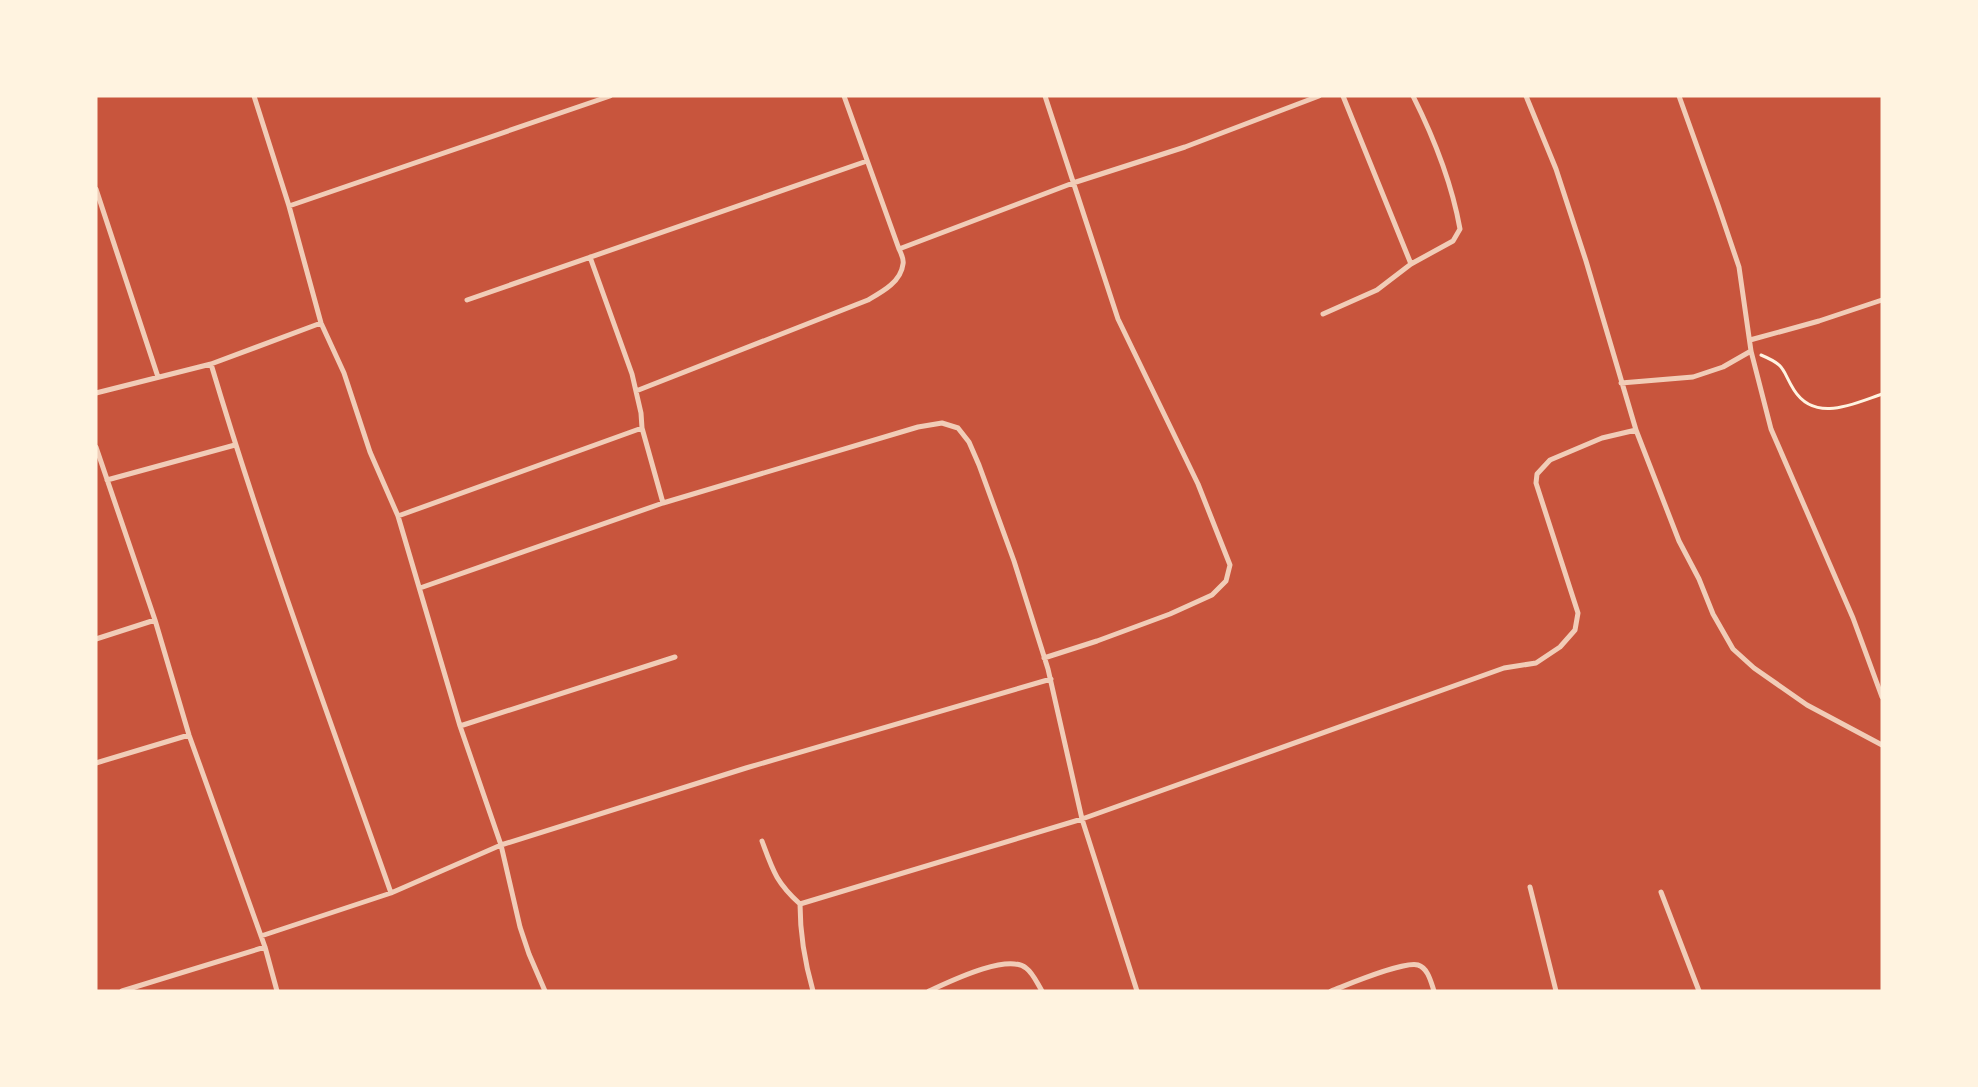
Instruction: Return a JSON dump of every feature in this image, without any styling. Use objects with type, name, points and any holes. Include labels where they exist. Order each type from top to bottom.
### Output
[{"type":"street","points":[[254,96],[289,206],[321,323],[344,373],[370,452],[398,516],[460,726],[501,845],[520,927],[541,985],[545,991]]},
{"type":"street","points":[[289,206],[610,96]]},
{"type":"street","points":[[636,391],[868,300],[886,290],[898,278],[904,264],[844,96]]},
{"type":"street","points":[[1044,658],[1170,614],[1212,594],[1226,580],[1230,565],[1194,476],[1118,319],[1045,96]]},
{"type":"street","points":[[899,249],[1073,183],[1185,147],[1319,96]]},
{"type":"street","points":[[1343,96],[1411,264]]},
{"type":"street","points":[[1323,314],[1377,290],[1411,264],[1453,241],[1460,229],[1457,212],[1437,152],[1413,96]]},
{"type":"street","points":[[1526,96],[1556,169],[1586,261],[1636,430],[1679,541],[1733,650],[1754,668],[1807,705],[1882,745]]},
{"type":"street","points":[[1679,96],[1739,267],[1751,351],[1772,429],[1849,609],[1882,697]]},
{"type":"street","points":[[468,300],[866,161]]},
{"type":"street","points":[[96,189],[158,377]]},
{"type":"street","points":[[590,257],[632,374],[642,428],[663,503]]},
{"type":"street","points":[[1750,340],[1819,321],[1882,300]]},
{"type":"street","points":[[96,393],[211,364],[321,323]]},
{"type":"street","points":[[1621,382],[1694,377],[1723,367],[1751,351]]},
{"type":"street","points":[[211,364],[235,445],[277,569],[391,893]]},
{"type":"street","points":[[420,588],[663,503],[918,427],[942,423],[958,428],[969,442],[979,465],[1014,561],[1051,679],[1082,819],[1137,991]]},
{"type":"street","points":[[398,516],[642,428]]},
{"type":"street","points":[[800,904],[1082,819],[1504,668],[1536,663],[1560,647],[1575,630],[1578,613],[1536,483],[1537,474],[1550,460],[1602,438],[1636,430]]},
{"type":"street","points":[[107,480],[235,445]]},
{"type":"street","points":[[96,447],[155,620],[189,735],[261,936],[277,991]]},
{"type":"street","points":[[96,639],[155,620]]},
{"type":"street","points":[[460,726],[676,657]]},
{"type":"street","points":[[261,936],[391,893],[501,845],[746,768],[1051,679]]},
{"type":"street","points":[[96,763],[189,735]]},
{"type":"street","points":[[762,841],[777,879],[784,890],[800,904],[800,921],[807,971],[813,991]]},
{"type":"street","points":[[1530,887],[1556,991]]},
{"type":"street","points":[[1661,892],[1699,991]]},
{"type":"street","points":[[122,991],[265,948]]},
{"type":"street","points":[[929,991],[972,971],[1015,963],[1026,968],[1042,991]]},
{"type":"street","points":[[1331,991],[1401,966],[1418,965],[1427,972],[1434,991]]},
{"type":"path","points":[[1751,351],[1774,360],[1785,369],[1795,391],[1808,403],[1824,410],[1882,394]]}]
